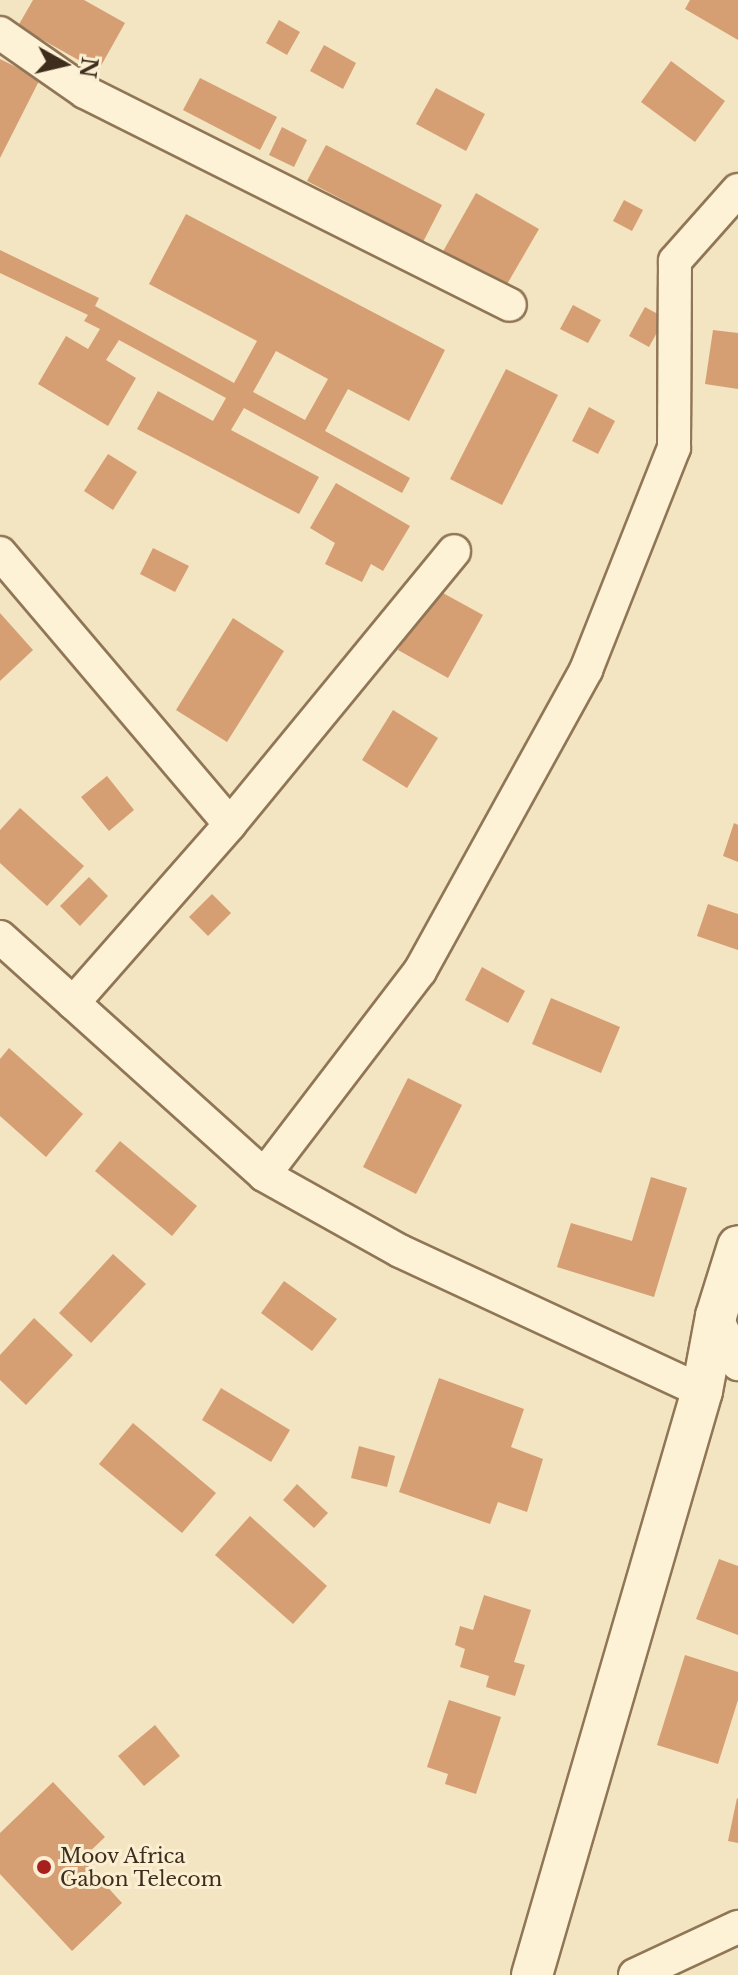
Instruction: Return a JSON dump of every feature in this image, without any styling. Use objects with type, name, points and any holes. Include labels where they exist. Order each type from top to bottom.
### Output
[{"type":"street","points":[[0,33],[85,92],[510,305]]},
{"type":"street","points":[[264,1175],[420,971],[586,670],[674,448],[675,261],[738,190]]},
{"type":"street","points":[[73,1003],[230,824],[454,551]]},
{"type":"street","points":[[0,553],[230,824]]},
{"type":"street","points":[[0,937],[264,1175],[400,1251],[702,1391]]},
{"type":"street","points":[[535,1971],[702,1391],[716,1316],[738,1246]]},
{"type":"street","points":[[716,1316],[738,1364]]},
{"type":"street","points":[[635,1975],[738,1927]]},
{"type":"building","points":[[33,0],[84,0],[125,23],[98,71],[18,26]]},
{"type":"building","points":[[690,0],[738,0],[738,40],[685,9]]},
{"type":"building","points":[[279,20],[300,32],[287,55],[266,43]]},
{"type":"building","points":[[324,45],[356,63],[343,89],[310,71]]},
{"type":"building","points":[[0,59],[40,79],[0,158]]},
{"type":"building","points":[[671,61],[725,101],[695,142],[641,102]]},
{"type":"building","points":[[200,78],[277,117],[260,150],[183,110]]},
{"type":"building","points":[[436,88],[485,114],[466,151],[416,124]]},
{"type":"building","points":[[282,127],[307,140],[294,167],[269,155]]},
{"type":"building","points":[[326,145],[442,205],[423,242],[307,181]]},
{"type":"building","points":[[476,193],[539,229],[503,291],[441,255]]},
{"type":"building","points":[[624,200],[643,210],[632,231],[613,221]]},
{"type":"building","points":[[186,214],[445,350],[409,421],[348,389],[325,431],[410,478],[402,493],[244,408],[231,430],[319,477],[299,514],[137,429],[158,391],[213,421],[226,398],[119,340],[106,360],[136,378],[108,426],[38,384],[66,336],[88,349],[100,329],[84,321],[88,315],[0,273],[0,250],[99,298],[95,306],[234,383],[257,341],[149,284]],"holes":[[[276,351],[328,379],[305,420],[253,392]]]},
{"type":"building","points":[[573,305],[601,320],[588,343],[560,329]]},
{"type":"building","points":[[645,307],[665,318],[649,347],[629,336]]},
{"type":"building","points":[[713,330],[738,333],[738,389],[705,384]]},
{"type":"building","points":[[506,369],[558,395],[502,505],[450,479]]},
{"type":"building","points":[[589,407],[615,421],[598,454],[572,441]]},
{"type":"building","points":[[108,454],[137,472],[113,510],[84,491]]},
{"type":"building","points":[[336,483],[410,526],[383,571],[371,564],[362,582],[325,564],[335,543],[310,528]]},
{"type":"building","points":[[153,548],[189,566],[175,592],[140,574]]},
{"type":"building","points":[[432,587],[483,615],[448,678],[398,650]]},
{"type":"building","points":[[0,613],[33,650],[0,681]]},
{"type":"building","points":[[233,618],[284,651],[227,742],[176,710]]},
{"type":"building","points":[[393,710],[438,738],[407,788],[362,760]]},
{"type":"building","points":[[107,776],[134,810],[109,831],[81,797]]},
{"type":"building","points":[[20,808],[84,866],[47,906],[0,863],[0,830]]},
{"type":"building","points":[[734,823],[738,825],[738,862],[723,856]]},
{"type":"building","points":[[89,877],[108,896],[80,926],[60,906]]},
{"type":"building","points":[[212,894],[231,913],[208,936],[189,917]]},
{"type":"building","points":[[708,904],[738,914],[738,950],[697,936]]},
{"type":"building","points":[[482,967],[525,991],[508,1023],[465,1000]]},
{"type":"building","points":[[551,998],[620,1027],[601,1073],[532,1044]]},
{"type":"building","points":[[9,1048],[83,1114],[46,1157],[0,1116],[0,1059]]},
{"type":"building","points":[[408,1078],[462,1105],[416,1194],[363,1167]]},
{"type":"building","points":[[120,1141],[197,1206],[172,1236],[95,1171]]},
{"type":"building","points":[[651,1177],[687,1188],[654,1297],[557,1267],[571,1223],[632,1241]]},
{"type":"building","points":[[113,1254],[146,1284],[91,1343],[59,1313]]},
{"type":"building","points":[[284,1281],[337,1319],[312,1351],[261,1313]]},
{"type":"building","points":[[34,1318],[73,1355],[26,1405],[0,1380],[0,1355]]},
{"type":"building","points":[[439,1378],[524,1409],[511,1447],[543,1459],[527,1512],[498,1502],[490,1524],[399,1492]]},
{"type":"building","points":[[221,1388],[290,1430],[271,1462],[202,1420]]},
{"type":"building","points":[[133,1423],[216,1493],[182,1533],[99,1464]]},
{"type":"building","points":[[359,1446],[395,1456],[387,1487],[351,1478]]},
{"type":"building","points":[[297,1484],[328,1513],[314,1528],[283,1500]]},
{"type":"building","points":[[250,1516],[327,1586],[293,1624],[215,1555]]},
{"type":"building","points":[[719,1559],[738,1566],[738,1635],[696,1619]]},
{"type":"building","points":[[484,1595],[531,1610],[514,1662],[525,1665],[515,1696],[486,1687],[489,1676],[460,1667],[465,1649],[455,1645],[460,1626],[473,1630]]},
{"type":"building","points":[[685,1655],[738,1672],[738,1700],[718,1764],[657,1745]]},
{"type":"building","points":[[449,1700],[501,1717],[476,1794],[445,1784],[448,1774],[427,1767]]},
{"type":"building","points":[[155,1725],[180,1756],[144,1786],[118,1756]]},
{"type":"building","name":"Moov Africa Gabon Telecom","points":[[53,1782],[105,1837],[82,1859],[122,1903],[72,1951],[0,1874],[0,1833]]},
{"type":"building","points":[[738,1799],[738,1843],[728,1841]]},
{"type":"place","name":"Moov Africa Gabon Telecom","points":[[44,1867]]}]
